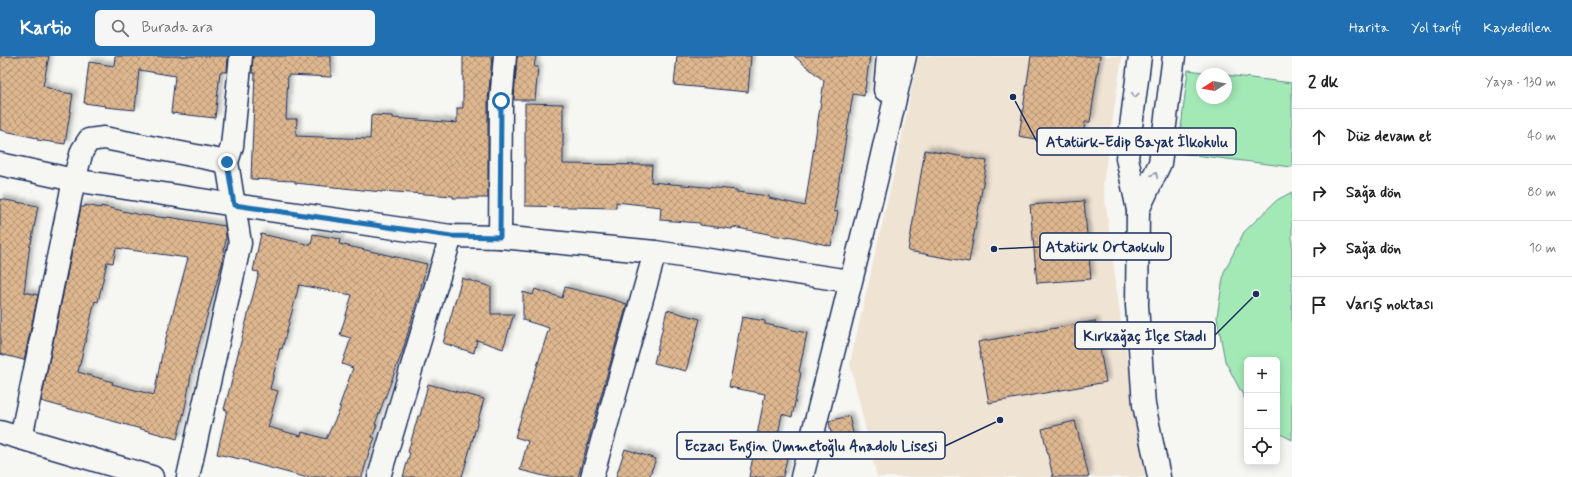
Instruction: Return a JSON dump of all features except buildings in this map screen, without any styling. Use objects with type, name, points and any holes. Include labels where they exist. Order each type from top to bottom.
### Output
[{"type":"street","points":[[188,477],[240,244],[227,162],[232,146],[241,56]]},
{"type":"street","points":[[500,237],[501,101],[505,56]]},
{"type":"street","points":[[876,181],[888,56]]},
{"type":"street","points":[[802,477],[876,181],[905,56]]},
{"type":"street","points":[[1140,56],[1127,158],[1138,210],[1137,305],[1144,405],[1159,477]]},
{"type":"street","points":[[1138,210],[1160,162],[1174,56]]},
{"type":"street","points":[[21,438],[74,180],[82,152],[89,140],[104,138],[227,162]]},
{"type":"street","points":[[0,164],[74,180],[234,205],[451,236],[500,237],[655,252],[850,281]]},
{"type":"street","points":[[378,477],[451,236]]},
{"type":"street","points":[[592,477],[655,252]]},
{"type":"street","points":[[0,432],[152,477]]},
{"type":"shaded area","points":[[918,56],[1122,56],[1103,184],[1120,315],[1147,477],[877,477],[850,363],[902,138]]},
{"type":"green space","points":[[1188,70],[1196,71],[1196,104],[1232,104],[1232,76],[1292,83],[1292,167],[1178,153]]},
{"type":"green space","points":[[1292,192],[1292,440],[1280,434],[1280,357],[1244,357],[1244,397],[1225,361],[1217,317],[1224,272],[1244,232],[1277,200]]},
{"type":"place","name":"Atatürk-Edip Bayat İlkokulu","points":[[1013,97]]},
{"type":"place","name":"Atatürk Ortaokulu","points":[[994,249]]},
{"type":"place","name":"Kırkağaç İlçe Stadı","points":[[1256,294]]},
{"type":"place","name":"Eczacı Engin Ümmetoğlu Anadolu Lisesi","points":[[1000,420]]},
{"type":"route","points":[[227,162],[234,205],[451,236],[500,237],[501,101]]}]
